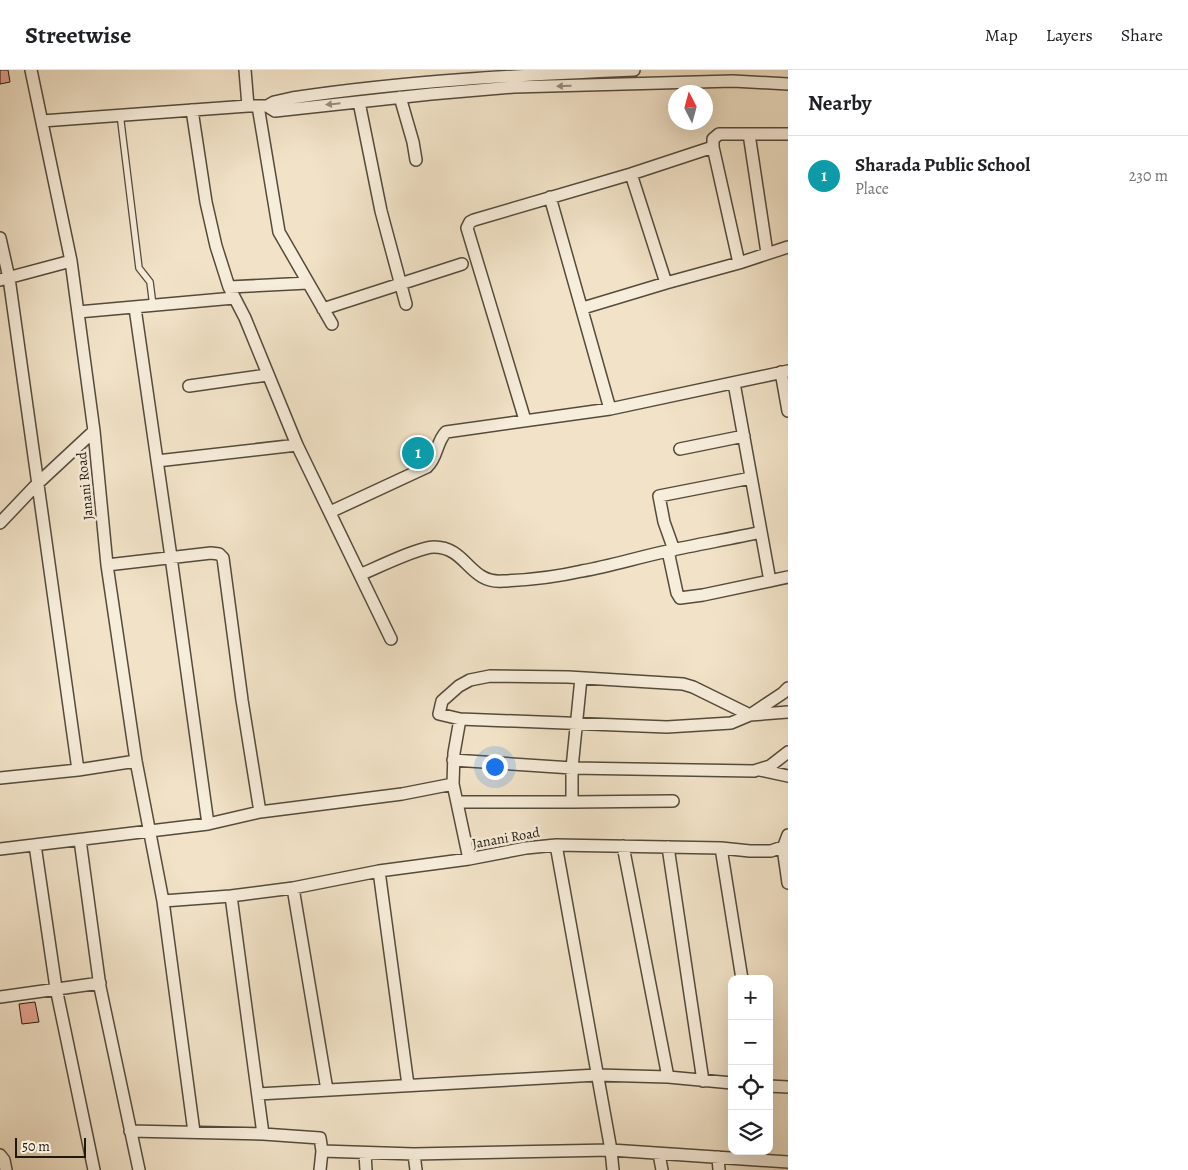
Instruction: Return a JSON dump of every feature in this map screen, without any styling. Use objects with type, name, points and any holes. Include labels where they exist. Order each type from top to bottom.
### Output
[{"type":"street","name":"Janani Road","points":[[30,70],[71,261],[94,430],[108,565],[136,761],[163,901],[194,1132]]},
{"type":"street","points":[[245,70],[258,106],[279,232],[332,324]]},
{"type":"street","points":[[42,121],[120,114],[258,106],[306,96],[513,72],[634,70]]},
{"type":"street","points":[[513,72],[514,87]]},
{"type":"street","points":[[258,106],[275,111],[514,87],[733,81],[788,84]]},
{"type":"street","points":[[400,97],[413,142],[416,160]]},
{"type":"street","points":[[359,102],[381,212],[406,304]]},
{"type":"street","points":[[192,110],[206,202],[216,246],[231,293],[245,318],[297,445],[391,639]]},
{"type":"street","points":[[739,263],[713,147],[713,139],[719,134],[788,134]]},
{"type":"street","points":[[749,134],[767,253]]},
{"type":"street","points":[[525,420],[467,228],[470,222],[713,147]]},
{"type":"street","points":[[630,174],[666,282]]},
{"type":"street","points":[[550,197],[583,308],[610,409]]},
{"type":"street","points":[[0,238],[38,484],[78,770]]},
{"type":"street","points":[[583,308],[788,247]]},
{"type":"street","points":[[5,279],[71,261]]},
{"type":"street","points":[[324,309],[462,264]]},
{"type":"street","points":[[78,312],[153,306],[308,283]]},
{"type":"street","points":[[134,308],[208,824]]},
{"type":"street","points":[[330,512],[428,467],[434,458],[440,439],[446,432],[610,409],[785,372],[788,411]]},
{"type":"street","points":[[189,386],[267,375]]},
{"type":"street","points":[[734,383],[770,581]]},
{"type":"street","points":[[0,523],[94,430]]},
{"type":"street","points":[[680,449],[744,436]]},
{"type":"street","points":[[157,461],[297,445]]},
{"type":"street","points":[[751,478],[659,496],[678,593],[680,598],[703,595],[788,577]]},
{"type":"street","points":[[360,575],[422,549],[434,546],[448,549],[457,554],[476,574],[497,582],[581,572],[671,550],[761,532]]},
{"type":"street","points":[[108,565],[211,553],[219,554],[223,558],[242,700],[260,812]]},
{"type":"street","points":[[788,688],[750,715],[732,723],[667,728],[460,719],[439,714],[442,701],[459,686],[470,680],[490,676],[581,678],[683,684],[750,715],[788,712]]},
{"type":"street","points":[[572,802],[572,768],[581,678]]},
{"type":"street","points":[[460,719],[453,760],[453,784],[468,860]]},
{"type":"street","points":[[760,770],[770,766],[788,752]]},
{"type":"street","points":[[453,760],[572,768],[760,770],[788,776]]},
{"type":"street","points":[[0,778],[78,770],[136,761]]},
{"type":"street","points":[[0,849],[208,824],[260,812],[402,794],[453,784]]},
{"type":"street","points":[[458,802],[673,801]]},
{"type":"street","points":[[788,835],[786,847],[788,883]]},
{"type":"street","points":[[80,840],[100,983],[139,1170]]},
{"type":"street","points":[[35,845],[56,988],[94,1170]]},
{"type":"street","name":"Janani Road","points":[[163,901],[231,896],[293,888],[379,872],[468,860],[526,848],[556,845],[613,1170]]},
{"type":"street","points":[[556,845],[721,848],[750,851],[771,851],[786,847]]},
{"type":"street","points":[[623,846],[668,1077]]},
{"type":"street","points":[[668,847],[703,1081]]},
{"type":"street","points":[[721,848],[741,975]]},
{"type":"street","points":[[379,872],[408,1085]]},
{"type":"street","points":[[293,888],[327,1090]]},
{"type":"street","points":[[231,896],[264,1134]]},
{"type":"street","points":[[0,997],[100,983]]},
{"type":"street","points":[[258,1094],[597,1075],[668,1077],[728,1083]]},
{"type":"street","points":[[773,1086],[788,1087]]},
{"type":"street","points":[[130,1131],[264,1134],[320,1138],[322,1150],[320,1170]]},
{"type":"street","points":[[322,1150],[414,1154],[611,1150],[718,1157],[775,1165],[788,1162]]},
{"type":"street","points":[[365,1153],[366,1170]]},
{"type":"street","points":[[414,1154],[416,1170]]},
{"type":"street","points":[[659,1154],[662,1170]]},
{"type":"street","points":[[0,1155],[4,1160],[6,1170]]},
{"type":"street","points":[[718,1157],[719,1170]]},
{"type":"lane","points":[[120,114],[139,268],[150,282],[153,306]]},
{"type":"building","points":[[0,70],[8,70],[10,82],[0,84]]},
{"type":"building","points":[[35,1002],[39,1022],[22,1024],[19,1004]]},
{"type":"place","name":"Sharada Public School","points":[[418,453]]}]
